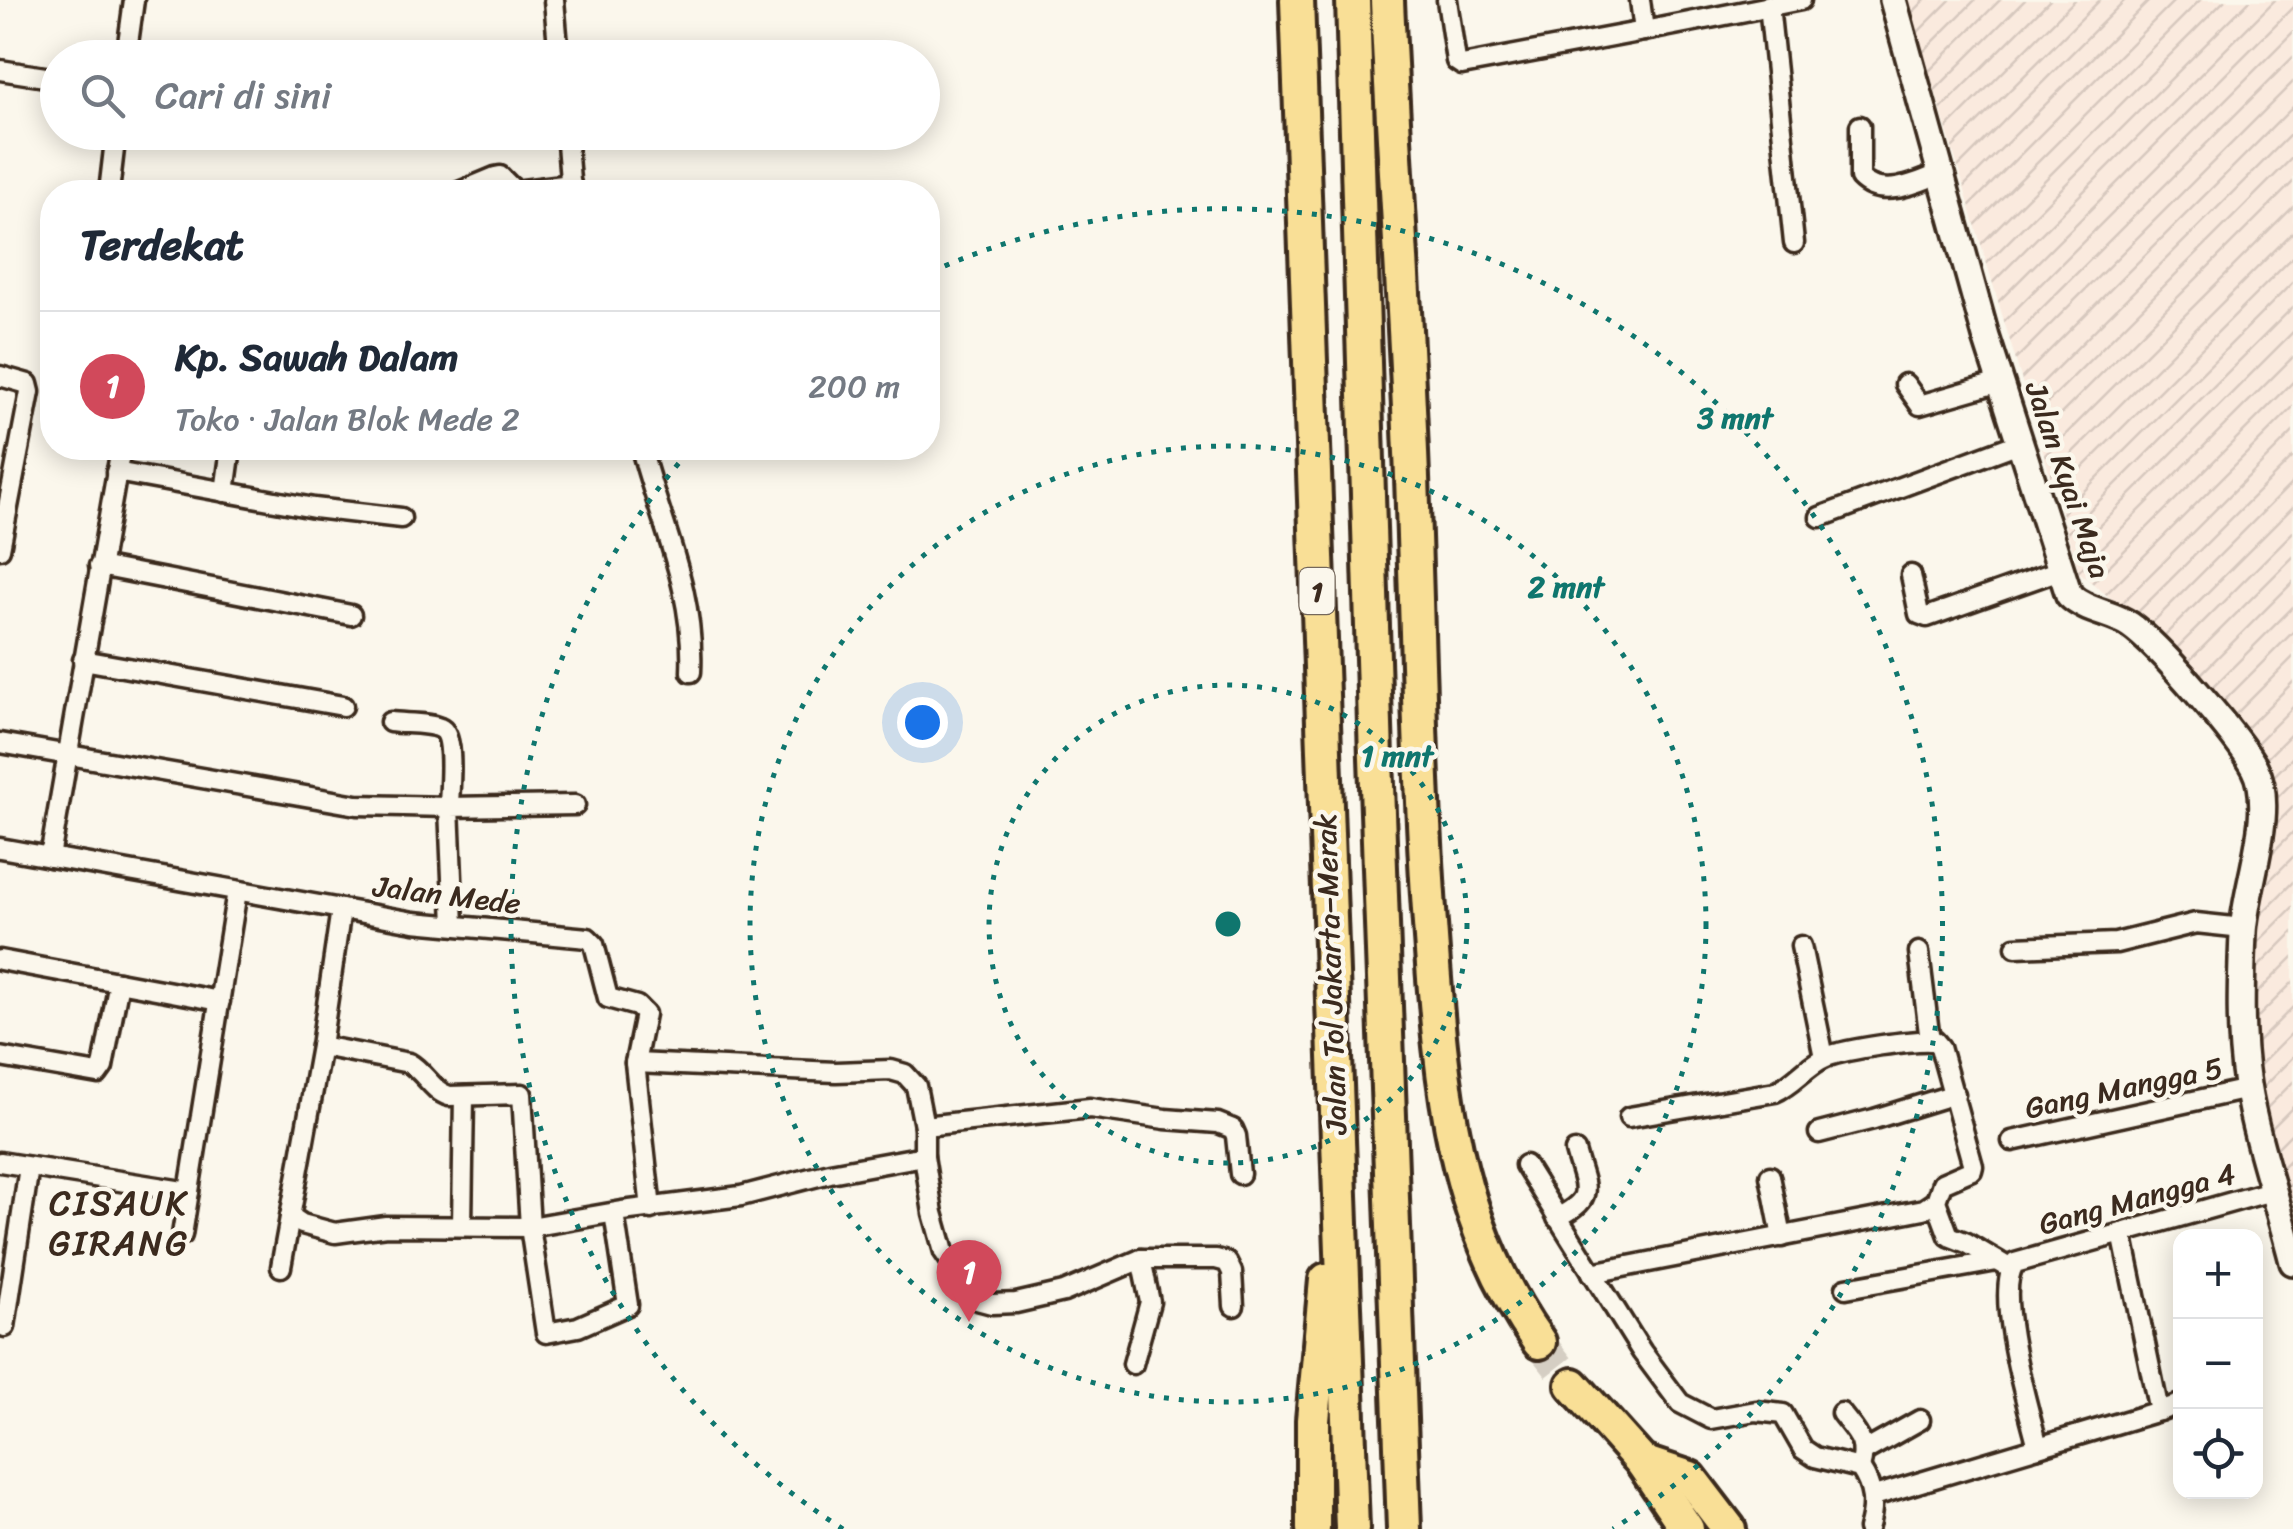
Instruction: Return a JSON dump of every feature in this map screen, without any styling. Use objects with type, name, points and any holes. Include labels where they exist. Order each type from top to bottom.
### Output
[{"type":"highway","name":"Jalan Tol Jakarta–Merak","points":[[1297,0],[1352,1529]]},
{"type":"highway","name":"Jalan Tol Jakarta–Merak","points":[[1353,0],[1404,1529]]},
{"type":"highway","points":[[1388,0],[1412,466],[1424,844],[1449,1126],[1467,1196],[1499,1280],[1539,1342]]},
{"type":"highway","points":[[1312,1529],[1312,1420],[1338,1182]]},
{"type":"highway","points":[[1573,1385],[1642,1462],[1687,1529]]},
{"type":"highway","points":[[1642,1462],[1690,1478],[1729,1529]]},
{"type":"main road","name":"Jalan Kyai Maja","points":[[1893,0],[2000,382],[2068,595],[2077,603],[2129,624],[2173,668],[2255,767],[2263,795],[2243,928],[2241,1032],[2248,1089],[2293,1262]]},
{"type":"street","points":[[128,40],[134,0]]},
{"type":"street","points":[[554,0],[557,40]]},
{"type":"street","points":[[1447,0],[1456,61],[1462,65],[1801,0]]},
{"type":"street","points":[[1640,0],[1644,30]]},
{"type":"street","points":[[1769,5],[1794,244]]},
{"type":"street","points":[[0,70],[40,76]]},
{"type":"street","points":[[1860,126],[1860,178],[1867,185],[1909,186],[1941,173]]},
{"type":"street","points":[[110,180],[114,150]]},
{"type":"street","points":[[568,150],[570,180]]},
{"type":"street","points":[[0,376],[22,380],[30,392],[0,550]]},
{"type":"street","points":[[1905,384],[1920,404],[2000,382]]},
{"type":"street","points":[[1820,516],[2019,443]]},
{"type":"street","points":[[50,856],[118,460]]},
{"type":"street","points":[[225,492],[229,460]]},
{"type":"street","points":[[645,460],[677,557],[690,626],[690,672]]},
{"type":"street","points":[[116,472],[314,508],[401,518]]},
{"type":"street","points":[[99,566],[351,615]]},
{"type":"street","points":[[1911,575],[1919,614],[1926,616],[2060,570]]},
{"type":"street","points":[[83,660],[343,706]]},
{"type":"street","points":[[390,722],[440,728],[447,733],[454,925]]},
{"type":"street","points":[[0,743],[356,805],[575,806]]},
{"type":"street","name":"Jalan Mede","points":[[0,848],[414,922],[588,938],[594,944],[608,998],[637,1006],[645,1014],[634,1063],[651,1209]]},
{"type":"street","points":[[182,1235],[237,891]]},
{"type":"street","points":[[281,1267],[341,910]]},
{"type":"street","points":[[2016,947],[2116,943],[2196,923],[2243,928]]},
{"type":"street","points":[[1801,946],[1824,1057]]},
{"type":"street","points":[[1919,952],[1930,1040]]},
{"type":"street","points":[[0,960],[220,1001]]},
{"type":"street","points":[[0,1057],[98,1074],[103,1066],[119,982]]},
{"type":"street","points":[[1592,1274],[1924,1209],[1936,1201],[1942,1183],[1974,1166],[1940,1047],[1930,1040],[1824,1057],[1790,1086],[1775,1092],[1629,1116]]},
{"type":"street","points":[[321,1046],[409,1063],[421,1070],[441,1093],[522,1094],[530,1227],[546,1334],[578,1327],[628,1305],[614,1213]]},
{"type":"street","points":[[634,1063],[836,1072],[890,1070],[905,1074],[916,1086],[933,1213],[944,1252],[976,1300],[1016,1304],[1064,1292],[1140,1259],[1227,1262],[1232,1272],[1234,1306]]},
{"type":"street","name":"Gang Mangga 5","points":[[2012,1141],[2248,1089]]},
{"type":"street","points":[[1819,1132],[1874,1120],[1955,1094]]},
{"type":"street","points":[[462,1226],[464,1096]]},
{"type":"street","points":[[924,1126],[1090,1108],[1218,1122],[1232,1130],[1240,1174]]},
{"type":"street","points":[[1557,1218],[1580,1206],[1584,1195],[1575,1151]]},
{"type":"street","points":[[290,1216],[318,1230],[335,1233],[386,1226],[530,1227],[741,1196],[830,1173],[924,1156]]},
{"type":"street","points":[[0,1162],[190,1192]]},
{"type":"street","points":[[1524,1166],[1642,1352],[1680,1403],[1711,1419],[1779,1412],[1786,1417],[1803,1449],[1815,1457],[1862,1460],[1920,1420]]},
{"type":"street","points":[[5,1327],[29,1167]]},
{"type":"street","points":[[1770,1176],[1782,1237]]},
{"type":"street","name":"Gang Mangga 4","points":[[2038,1447],[2014,1355],[2004,1265],[2275,1190]]},
{"type":"street","points":[[1936,1201],[1949,1236],[2004,1265]]},
{"type":"street","points":[[2122,1233],[2159,1410]]},
{"type":"street","points":[[1134,1364],[1150,1302],[1140,1259]]},
{"type":"street","points":[[1846,1288],[2004,1265]]},
{"type":"street","points":[[1874,1496],[2173,1406]]},
{"type":"street","points":[[1841,1413],[1861,1440],[1862,1460],[1874,1496],[1868,1529]]},
{"type":"shaded area","points":[[1908,0],[2293,0],[2293,1226],[2238,1014],[2266,780],[2193,667],[2079,572]]},
{"type":"tunnel","points":[[1539,1342],[1573,1385]]},
{"type":"place","name":"Kp. Sawah Dalam","points":[[969,1322]]},
{"type":"district","name":"CISAUK GIRANG","points":[[119,1223]]}]
